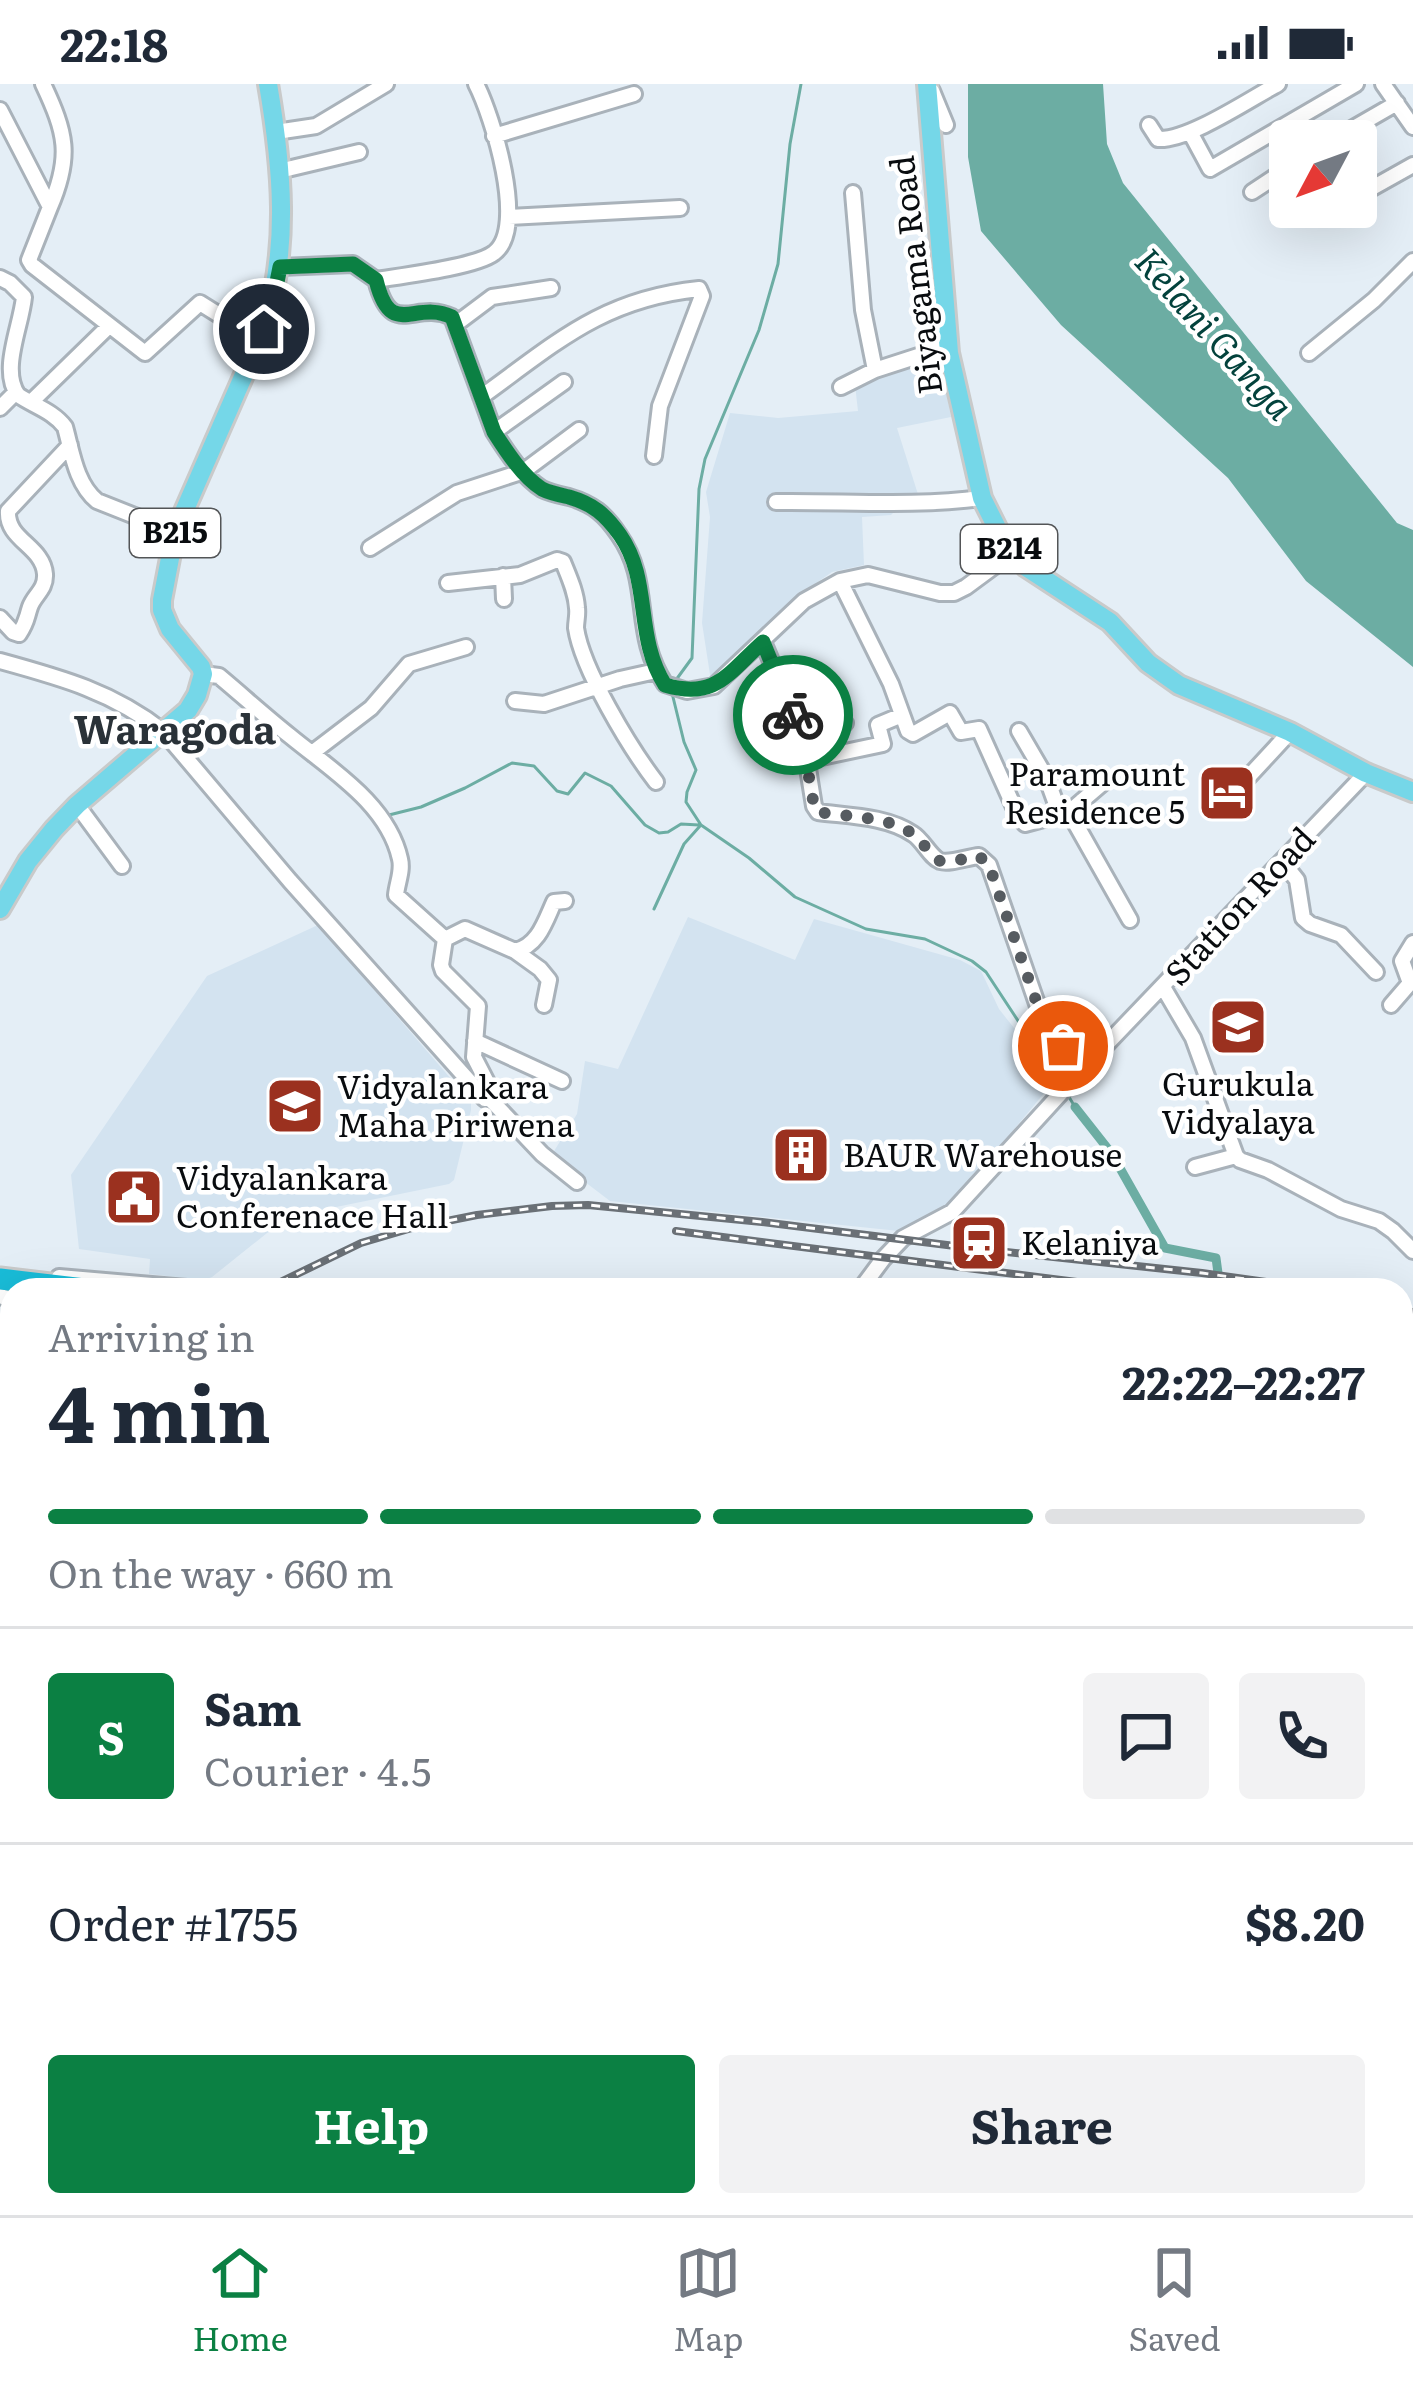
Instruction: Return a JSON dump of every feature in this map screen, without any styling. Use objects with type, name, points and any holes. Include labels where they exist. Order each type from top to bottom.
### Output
[{"type":"main road","name":"B215","points":[[203,674],[162,610],[175,532],[260,340],[274,297],[282,200],[268,84]]},
{"type":"main road","name":"Biyagama Road","points":[[928,84],[949,346],[982,498],[1004,542],[1026,566],[1110,622],[1148,663],[1179,685],[1413,792]]},
{"type":"main road","points":[[0,909],[28,861],[77,805],[188,710],[203,674]]},
{"type":"street","points":[[43,84],[60,121],[65,160],[63,177],[29,260],[32,266],[146,353],[200,303],[260,340]]},
{"type":"street","points":[[276,132],[316,126],[386,84]]},
{"type":"street","points":[[376,280],[456,266],[494,254],[504,241],[508,196],[489,96],[476,84]]},
{"type":"street","points":[[928,84],[946,125]]},
{"type":"street","points":[[1149,125],[1158,139],[1168,140],[1278,84]]},
{"type":"street","points":[[1190,132],[1210,169],[1356,84]]},
{"type":"street","points":[[1383,84],[1413,127]]},
{"type":"street","points":[[494,136],[634,94]]},
{"type":"street","points":[[1367,120],[1397,103]]},
{"type":"street","points":[[0,110],[50,207]]},
{"type":"street","points":[[279,171],[359,152]]},
{"type":"street","points":[[1377,185],[1413,165]]},
{"type":"street","points":[[1252,192],[1269,181]]},
{"type":"street","points":[[853,193],[863,310],[874,370]]},
{"type":"street","points":[[509,217],[680,208]]},
{"type":"street","points":[[1309,353],[1413,261]]},
{"type":"street","points":[[280,267],[353,264],[376,280],[389,311],[400,315],[445,313],[456,325],[494,432],[524,471],[541,488],[591,503],[627,545],[638,570],[642,620],[666,681]]},
{"type":"street","points":[[0,278],[24,297],[4,363],[4,377],[15,393],[59,419],[88,493],[97,501],[175,532]]},
{"type":"street","points":[[456,325],[492,297],[551,288]]},
{"type":"street","points":[[481,397],[581,324],[608,310],[635,300],[699,289],[702,296],[660,406],[654,455]]},
{"type":"street","points":[[31,401],[110,326]]},
{"type":"street","points":[[841,387],[874,370],[949,346]]},
{"type":"street","points":[[494,432],[564,382]]},
{"type":"street","points":[[0,409],[15,393]]},
{"type":"street","points":[[370,548],[457,494],[524,471],[579,430]]},
{"type":"street","points":[[0,618],[19,634],[46,575],[37,554],[12,532],[8,511],[70,445]]},
{"type":"street","points":[[776,502],[900,505],[982,498]]},
{"type":"street","points":[[515,701],[544,704],[597,687],[666,681],[687,691],[714,686],[804,601],[840,581],[868,575],[954,593],[1012,553]]},
{"type":"street","points":[[448,583],[520,575],[556,560],[563,562],[575,596],[577,628],[597,687],[656,782]]},
{"type":"street","points":[[503,576],[504,599]]},
{"type":"street","points":[[840,581],[910,733],[950,713],[961,732],[979,729],[1025,824],[1064,813],[1105,782]]},
{"type":"street","points":[[763,642],[802,737],[818,812],[904,829],[943,862],[984,859],[1043,1021],[1082,1070]]},
{"type":"street","points":[[313,753],[371,708],[409,664],[466,647]]},
{"type":"street","points":[[0,661],[80,683],[141,714],[164,732],[482,1098],[489,1098],[542,1154],[577,1182]]},
{"type":"street","points":[[203,674],[219,676],[359,790],[381,818],[400,856],[397,895],[445,939]]},
{"type":"street","points":[[807,760],[883,744],[878,725],[902,715]]},
{"type":"street","points":[[802,737],[845,723]]},
{"type":"street","points":[[1019,731],[1130,920]]},
{"type":"street","points":[[1241,785],[1290,732]]},
{"type":"street","name":"Station Road","points":[[869,1278],[904,1238],[952,1212],[1366,773]]},
{"type":"street","points":[[77,805],[122,866]]},
{"type":"street","points":[[1282,861],[1297,880],[1303,918],[1341,934],[1376,972]]},
{"type":"street","points":[[514,951],[524,949],[539,935],[554,902],[565,901]]},
{"type":"street","points":[[445,939],[472,930],[514,951],[549,980],[544,1005]]},
{"type":"street","points":[[445,939],[443,971],[479,1009],[474,1057],[490,1090],[489,1098]]},
{"type":"street","points":[[1390,1005],[1409,993],[1402,961],[1413,943]]},
{"type":"street","points":[[1163,986],[1193,1038],[1236,1156],[1341,1209],[1379,1221],[1413,1251]]},
{"type":"street","points":[[475,1041],[562,1081]]},
{"type":"street","points":[[1195,1167],[1236,1156]]},
{"type":"street","points":[[0,1277],[94,1278]]},
{"type":"shaded area","points":[[941,353],[951,417],[897,428],[922,507],[900,506],[891,515],[862,517],[864,565],[832,572],[809,588],[711,681],[702,623],[710,517],[706,492],[730,413],[778,418],[858,411],[855,385]]},
{"type":"shaded area","points":[[688,917],[795,960],[814,919],[960,960],[981,971],[999,1009],[1055,1080],[948,1209],[899,1231],[610,1201],[551,1156],[577,1114],[585,1061],[618,1069]]},
{"type":"shaded area","name":"Vidyalankara Maha Piriwena","points":[[318,925],[471,1102],[454,1180],[287,1217],[209,1278],[149,1274],[150,1259],[79,1249],[71,1175],[207,976]]},
{"type":"water","name":"Kelani Ganga","points":[[968,84],[1103,84],[1107,144],[1123,183],[1397,523],[1413,530],[1413,667],[1306,581],[1228,478],[1061,325],[981,231],[968,157]]},
{"type":"waterway","points":[[673,684],[692,658],[699,489],[705,459],[759,330],[778,264],[801,84]]},
{"type":"waterway","points":[[672,693],[696,770],[686,802],[701,825],[795,897],[866,929],[925,939],[972,961],[986,972],[1059,1083]]},
{"type":"waterway","points":[[389,815],[421,807],[512,763],[534,766],[557,791],[568,794],[585,773],[611,786],[645,825],[659,833],[681,824],[699,825]]},
{"type":"waterway","points":[[654,909],[684,844],[700,826]]},
{"type":"waterway","points":[[1069,1097],[1075,1107]]},
{"type":"waterway","points":[[1075,1107],[1112,1154],[1165,1248],[1216,1258],[1218,1273]]},
{"type":"railway","points":[[289,1278],[361,1243],[412,1228],[477,1215],[588,1205],[1238,1278]]},
{"type":"railway","points":[[676,1231],[1046,1278]]},
{"type":"way so far","points":[[793,715],[818,812],[904,829],[943,862],[979,856],[989,865],[1043,1021],[1063,1046]]},
{"type":"place","name":"Paramount Residence 5","points":[[1227,793]]},
{"type":"place","name":"Gurukula Vidyalaya","points":[[1238,1027]]},
{"type":"place","name":"Vidyalankara Maha Piriwena","points":[[295,1106]]},
{"type":"place","name":"BAUR Warehouse","points":[[801,1155]]},
{"type":"place","name":"Vidyalankara Conferenace Hall","points":[[134,1197]]},
{"type":"place","name":"Kelaniya","points":[[979,1243]]},
{"type":"district","name":"Waragoda","points":[[175,730]]},
{"type":"route","points":[[264,329],[280,267],[353,264],[376,280],[389,311],[452,317],[502,446],[541,488],[591,503],[627,545],[638,570],[649,653],[665,685],[687,691],[714,686],[763,642],[793,715]]}]
